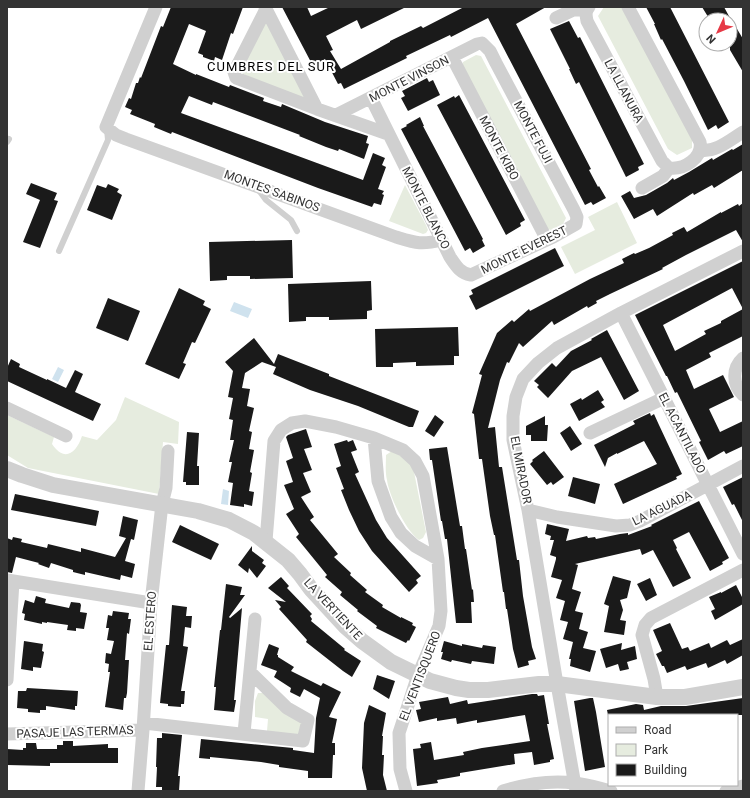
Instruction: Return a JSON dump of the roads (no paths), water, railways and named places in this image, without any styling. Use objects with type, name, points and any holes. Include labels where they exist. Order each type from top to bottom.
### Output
[{"type":"street","points":[[106,127],[156,7]]},
{"type":"street","points":[[628,7],[700,142],[700,150],[695,159],[677,168],[669,168],[663,176],[642,188]]},
{"type":"street","points":[[265,8],[317,109]]},
{"type":"street","points":[[265,8],[234,72],[236,78],[388,134]]},
{"type":"street","name":"LA LLANURA","points":[[556,18],[573,10],[588,8],[586,15],[587,21],[662,161],[669,168]]},
{"type":"street","name":"MONTE VINSON","points":[[336,115],[477,44],[482,43]]},
{"type":"street","name":"MONTE FUJI","points":[[482,43],[490,51],[568,199],[577,217],[576,224]]},
{"type":"street","name":"MONTE KIBO","points":[[452,57],[547,240]]},
{"type":"street","name":"MONTE BLANCO","points":[[371,98],[457,268],[464,274],[471,275]]},
{"type":"street","name":"MONTES SABINOS","points":[[106,127],[116,135],[126,139],[417,243],[442,240]]},
{"type":"street","points":[[700,150],[706,152],[712,150],[743,132]]},
{"type":"street","name":"MONTE EVEREST","points":[[471,275],[547,240],[576,224]]},
{"type":"street","name":"EL MIRADOR","points":[[576,787],[528,510],[513,440],[516,397],[523,379],[538,363],[557,348],[621,313],[743,251]]},
{"type":"street","name":"EL ACANTILADO","points":[[621,313],[743,554]]},
{"type":"street","points":[[743,358],[736,366],[734,375],[735,384],[743,395]]},
{"type":"street","points":[[590,433],[664,398]]},
{"type":"street","points":[[7,408],[66,436]]},
{"type":"street","name":"EL VENTISQUERO","points":[[266,541],[274,441],[281,430],[292,423],[305,421],[336,427],[374,438],[403,450],[412,458],[419,468],[423,476],[438,560],[441,611],[439,626],[418,675],[399,733],[400,769],[406,791]]},
{"type":"street","points":[[374,438],[378,481],[391,517],[401,533],[415,546],[438,560]]},
{"type":"street","name":"EL ESTERO","points":[[138,791],[144,726],[151,603],[162,504],[166,488],[168,451]]},
{"type":"street","name":"LA AGUADA","points":[[528,510],[593,523],[623,526],[640,521],[743,466]]},
{"type":"street","name":"LA VERTIENTE","points":[[7,468],[30,478],[53,485],[215,515],[242,525],[266,541],[288,560],[336,616],[362,641],[391,662],[443,685],[470,690],[488,690],[539,684],[557,684],[657,697],[685,697],[743,688]]},
{"type":"street","points":[[657,697],[654,679],[642,635],[645,625],[651,618],[743,570]]},
{"type":"street","points":[[7,680],[10,580],[151,603]]},
{"type":"street","points":[[244,733],[255,619]]},
{"type":"street","name":"PASAJE LAS TERMAS","points":[[7,734],[144,726],[244,733],[303,740],[308,720],[287,708],[250,672]]},
{"type":"street","points":[[503,791],[518,786],[554,782],[576,787],[611,791]]},
{"type":"street","points":[[726,791],[743,786]]},
{"type":"lane","points":[[59,251],[108,140],[106,127]]},
{"type":"lane","points":[[256,186],[266,200],[291,220],[297,231]]},
{"type":"water","points":[[234,302],[252,309],[248,318],[230,311]]},
{"type":"water","points":[[58,367],[64,370],[58,382],[52,379]]},
{"type":"water","points":[[223,489],[229,491],[228,505],[221,504]]},
{"type":"district","name":"CUMBRES DEL SUR","points":[[271,66]]}]
